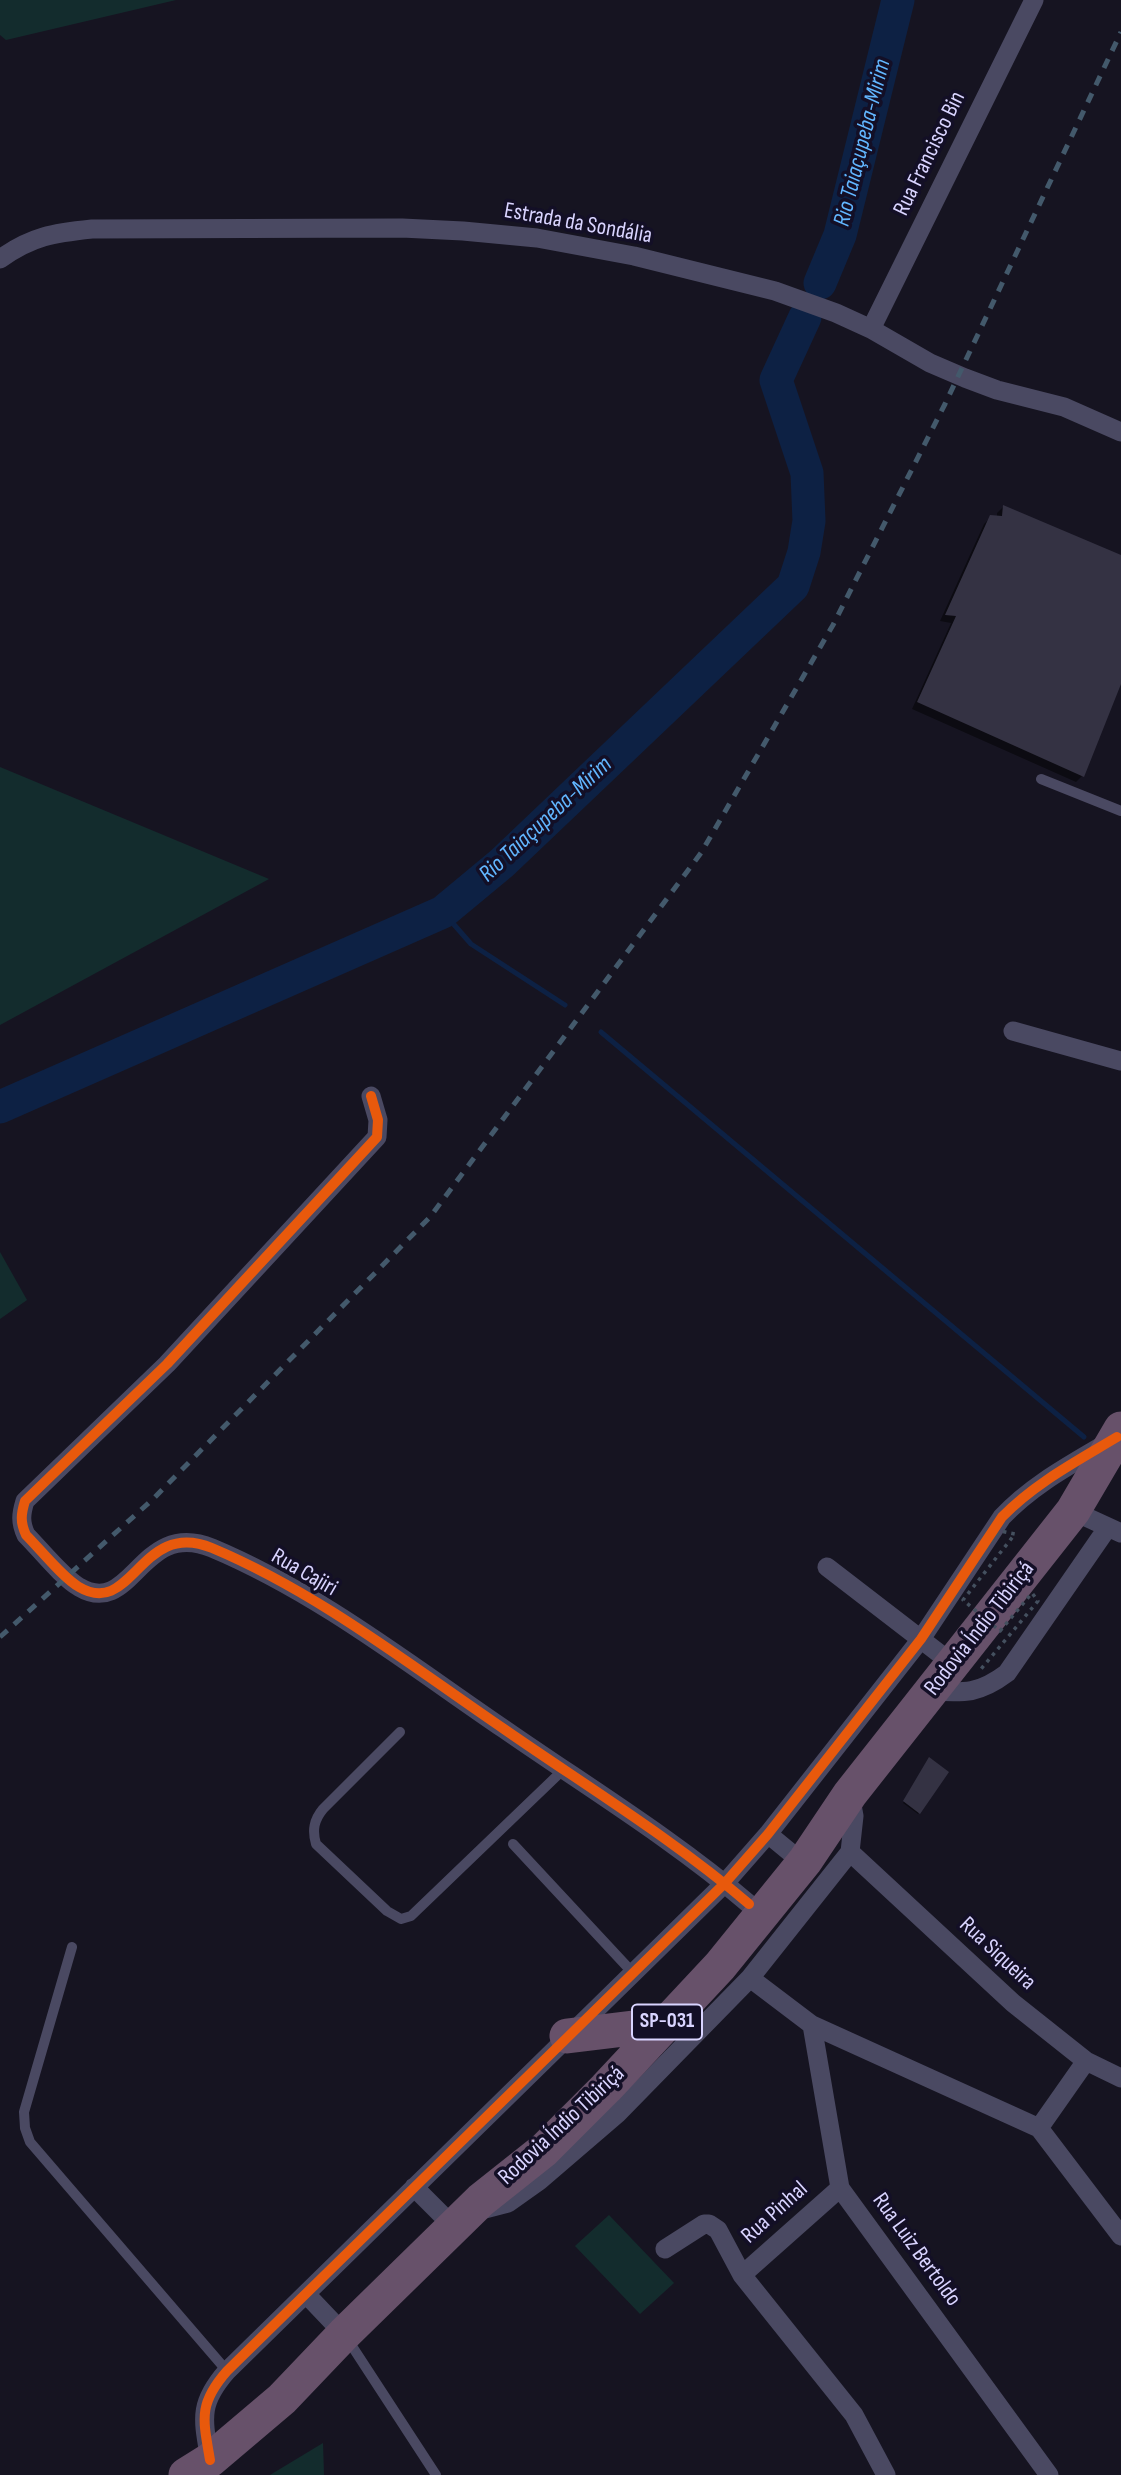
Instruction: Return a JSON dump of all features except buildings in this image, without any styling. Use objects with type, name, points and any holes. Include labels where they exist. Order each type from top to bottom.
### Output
[{"type":"highway","name":"Rodovia Índio Tibiriçá","points":[[198,2467],[282,2399],[468,2212],[544,2150],[720,1966],[805,1861],[850,1794],[931,1691],[967,1667],[1073,1511],[1119,1433]]},
{"type":"highway","name":"Rodovia Índio Tibiriçá","points":[[468,2212],[509,2157],[633,2028],[779,1844],[829,1823]]},
{"type":"highway","points":[[567,2036],[633,2028]]},
{"type":"street","name":"Rua Francisco Bin","points":[[871,329],[1034,0]]},
{"type":"street","name":"Estrada da Sondália","points":[[0,258],[20,244],[54,233],[92,229],[402,229],[537,238],[634,256],[775,291],[871,329],[930,363],[965,378],[997,390],[1064,407],[1121,432]]},
{"type":"street","points":[[1013,1031],[1121,1061]]},
{"type":"street","name":"Rua Cajiri","points":[[371,1096],[378,1120],[377,1137],[167,1364],[25,1501],[21,1513],[26,1535],[77,1586],[90,1592],[100,1593],[122,1585],[158,1549],[179,1541],[195,1542],[211,1548],[288,1586],[354,1627],[563,1770],[737,1894]]},
{"type":"street","points":[[779,1844],[1002,1517],[1028,1492],[1119,1433]]},
{"type":"street","points":[[931,1691],[970,1693],[990,1686],[1007,1673],[1115,1530],[1073,1511]]},
{"type":"street","points":[[827,1567],[921,1639],[967,1667]]},
{"type":"street","points":[[414,2187],[468,2212],[508,2203],[539,2181],[617,2114],[750,1978],[850,1852],[855,1816],[850,1794]]},
{"type":"street","name":"Rua Siqueira","points":[[850,1852],[1013,2003],[1086,2061],[1119,2073]]},
{"type":"street","points":[[198,2467],[208,2397],[227,2371],[633,1973],[737,1894]]},
{"type":"street","points":[[750,1978],[812,2025],[1040,2128],[1121,2236]]},
{"type":"street","name":"Rua Luiz Bertoldo","points":[[812,2025],[840,2188],[1049,2475]]},
{"type":"street","points":[[1040,2128],[1086,2061]]},
{"type":"street","name":"Rua Pinhal","points":[[742,2275],[840,2188]]},
{"type":"street","points":[[665,2249],[704,2224],[718,2230],[742,2275],[855,2415],[886,2475]]},
{"type":"street","points":[[306,2294],[344,2334]]},
{"type":"lane","points":[[1041,779],[1121,811]]},
{"type":"lane","points":[[400,1732],[316,1817],[313,1835],[316,1844],[387,1911],[401,1919],[411,1916],[563,1770]]},
{"type":"lane","points":[[513,1844],[633,1973]]},
{"type":"lane","points":[[72,1947],[24,2112],[30,2142],[227,2371]]},
{"type":"lane","points":[[344,2334],[436,2475]]},
{"type":"path","points":[[939,1609],[1000,1531],[1015,1534],[963,1600],[1000,1632],[1032,1593],[1038,1601],[967,1667]]},
{"type":"green space","points":[[0,0],[176,0],[6,40],[0,35]]},
{"type":"green space","points":[[0,767],[269,879],[0,1025]]},
{"type":"green space","points":[[0,1252],[27,1300],[0,1319]]},
{"type":"green space","points":[[609,2215],[674,2283],[640,2314],[575,2246]]},
{"type":"green space","points":[[323,2443],[324,2475],[270,2475]]},
{"type":"waterway","name":"Rio Taiaçupeba-Mirim","points":[[820,283],[840,235],[898,0]]},
{"type":"waterway","name":"Rio Taiaçupeba-Mirim","points":[[0,1107],[443,912],[502,863],[793,586],[804,552],[809,521],[807,473],[776,380],[805,317]]},
{"type":"waterway","points":[[443,912],[471,944],[565,1005]]},
{"type":"waterway","points":[[601,1032],[1084,1437]]},
{"type":"railway","points":[[0,1637],[153,1499],[430,1217],[701,853],[833,625],[945,404],[1121,32]]},
{"type":"cycle path","points":[[371,1096],[378,1120],[377,1137],[167,1364],[25,1501],[22,1518],[26,1535],[73,1583],[97,1593],[112,1590],[126,1581],[168,1546],[188,1542],[212,1548],[251,1566],[326,1608],[398,1655],[660,1835],[749,1904]]},
{"type":"cycle path","points":[[210,2460],[205,2412],[211,2393],[227,2371],[725,1883],[768,1834],[921,1639],[1002,1517],[1042,1483],[1117,1437]]}]
